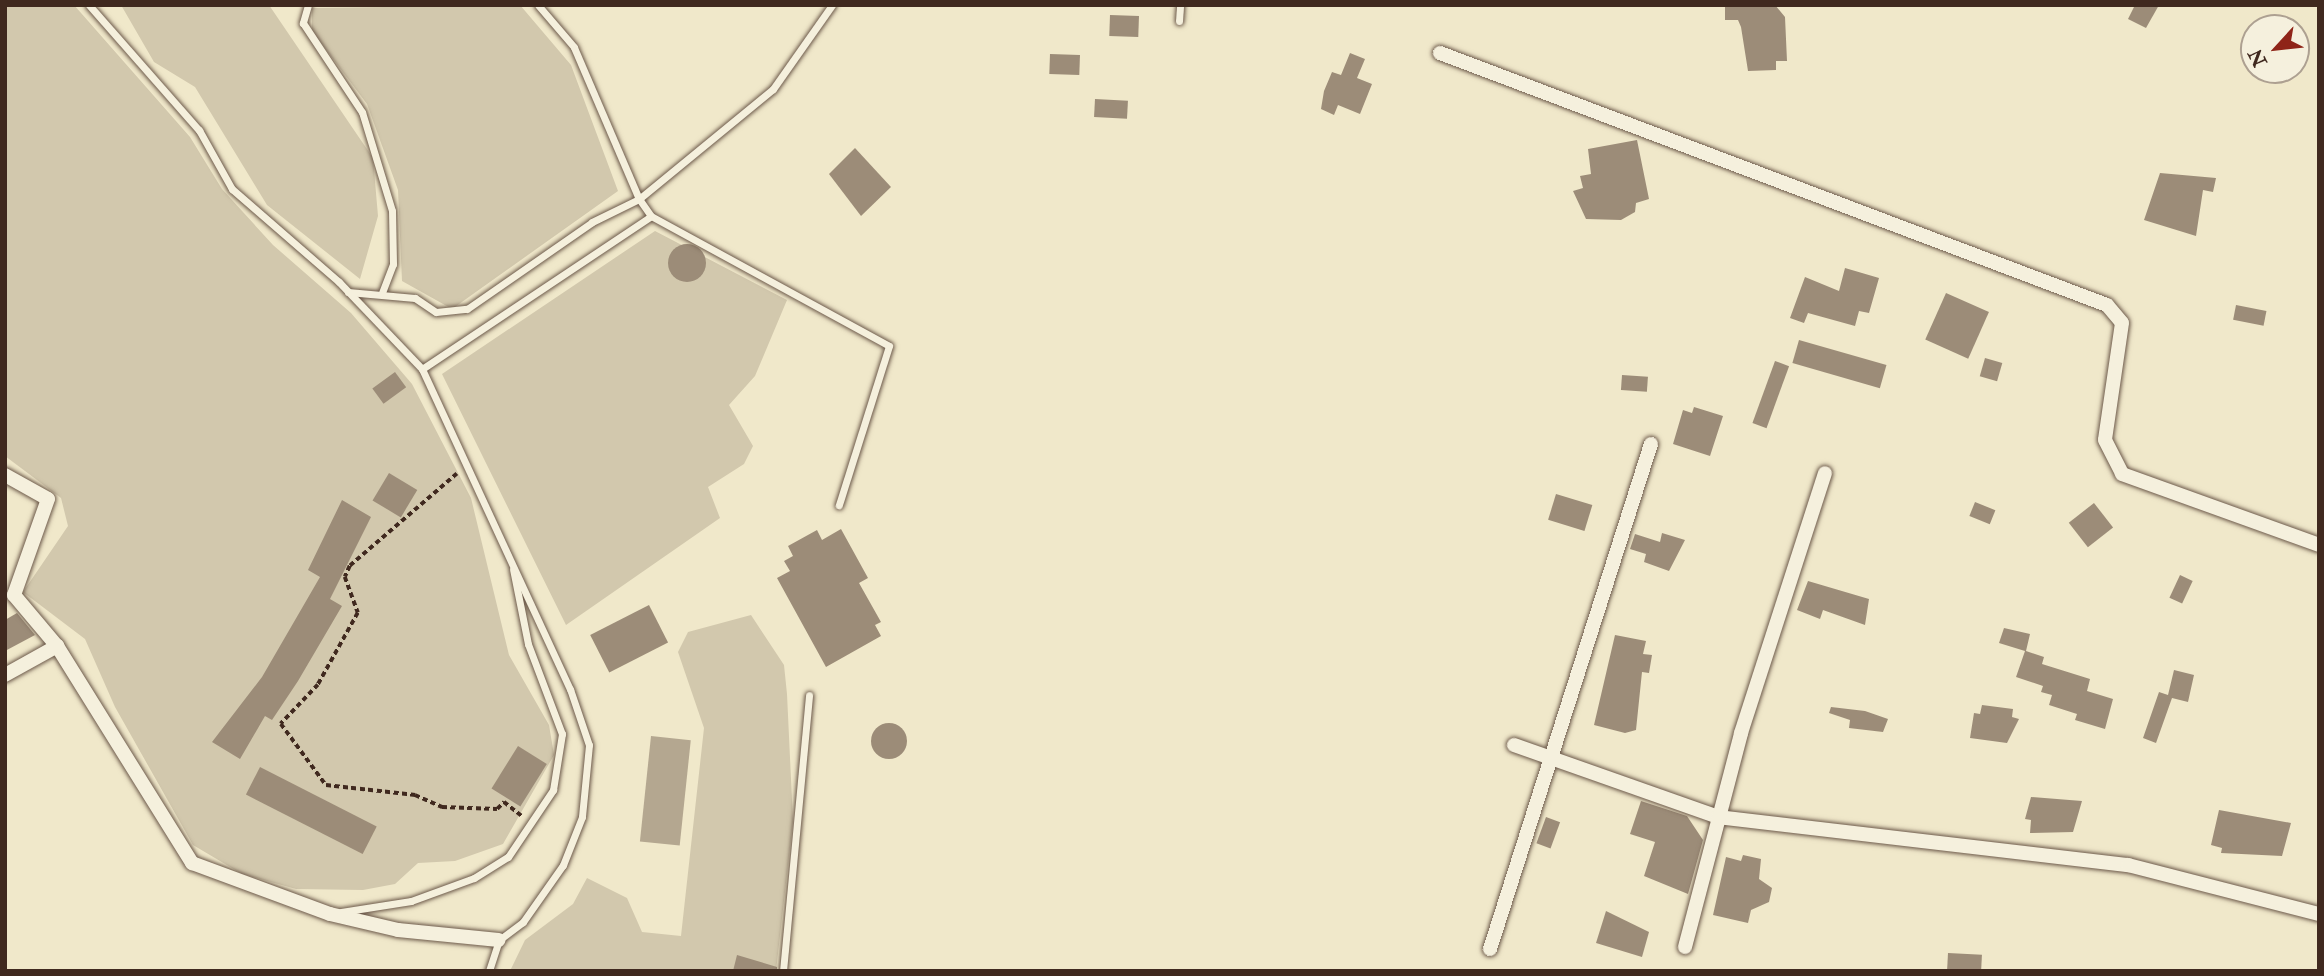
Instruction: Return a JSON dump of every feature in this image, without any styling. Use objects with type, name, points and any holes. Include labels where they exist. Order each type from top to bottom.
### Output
[{"type":"street","points":[[1440,54],[2107,304],[2122,323],[2105,440],[2122,474],[2319,545]]},
{"type":"street","points":[[1490,949],[1651,444]]},
{"type":"street","points":[[1685,947],[1718,817],[1825,473]]},
{"type":"street","points":[[5,475],[48,499],[10,594],[57,646],[192,863],[330,914],[398,930],[499,940]]},
{"type":"street","points":[[5,675],[57,646]]},
{"type":"street","points":[[1514,745],[1718,817],[2129,865],[2319,914]]},
{"type":"lane","points":[[89,5],[199,130],[232,189],[348,292],[422,369],[510,554],[589,746],[582,817],[564,865],[523,922],[499,940],[489,971]]},
{"type":"lane","points":[[308,5],[303,23],[362,112],[391,211],[393,264],[382,292]]},
{"type":"lane","points":[[538,5],[574,47],[639,199],[650,216],[889,345],[839,505]]},
{"type":"lane","points":[[348,292],[382,292],[415,298],[436,312],[467,309],[592,222],[639,199],[773,89],[832,5]]},
{"type":"lane","points":[[1179,21],[1180,5]]},
{"type":"lane","points":[[422,369],[650,216]]},
{"type":"lane","points":[[330,914],[411,901],[474,878],[508,857],[527,835],[553,790],[562,734],[528,644],[510,554]]},
{"type":"lane","points":[[783,971],[809,695]]},
{"type":"path","points":[[466,465],[350,566],[345,577],[358,613],[318,685],[281,724],[326,785],[415,795],[442,807],[497,809],[504,802],[527,820],[527,835]]},
{"type":"shaded area","points":[[5,5],[74,5],[190,137],[222,189],[273,245],[351,313],[412,384],[471,498],[509,655],[549,725],[554,755],[503,844],[455,861],[418,863],[395,884],[363,890],[296,889],[242,874],[193,845],[115,707],[85,639],[23,592],[68,526],[61,498],[5,456]]},
{"type":"shaded area","points":[[121,5],[269,5],[373,158],[378,216],[360,279],[267,205],[195,87],[154,62]]},
{"type":"shaded area","points":[[520,5],[571,65],[618,191],[452,309],[402,281],[398,190],[367,104],[312,31],[312,8]]},
{"type":"shaded area","points":[[655,231],[787,300],[755,376],[729,405],[753,446],[744,464],[708,487],[720,518],[566,625],[442,374]]},
{"type":"shaded area","points":[[751,615],[784,665],[787,694],[793,821],[776,971],[510,971],[525,940],[573,904],[587,878],[627,898],[642,932],[681,936],[704,728],[678,652],[688,632]]},
{"type":"shaded area","points":[[651,736],[691,740],[680,846],[640,841]]},
{"type":"building","points":[[1725,5],[1775,5],[1785,17],[1787,61],[1776,61],[1776,70],[1748,71],[1741,27],[1738,20],[1725,20]]},
{"type":"building","points":[[2135,5],[2159,5],[2146,28],[2128,19]]},
{"type":"building","points":[[1110,15],[1139,16],[1138,37],[1109,36]]},
{"type":"building","points":[[1350,53],[1365,59],[1357,78],[1372,84],[1360,114],[1338,105],[1334,115],[1321,109],[1324,91],[1332,72],[1341,75]]},
{"type":"building","points":[[1050,54],[1080,55],[1079,75],[1049,74]]},
{"type":"building","points":[[1095,99],[1128,101],[1127,119],[1094,117]]},
{"type":"building","points":[[1637,140],[1649,199],[1636,203],[1635,212],[1621,220],[1586,219],[1573,191],[1583,188],[1580,176],[1591,174],[1588,149]]},
{"type":"building","points":[[855,148],[891,187],[861,216],[829,174]]},
{"type":"building","points":[[2160,173],[2216,178],[2213,192],[2203,190],[2196,236],[2144,220]]},
{"type":"building","points":[[687,244],[700,250],[706,263],[700,276],[687,282],[674,276],[668,263],[674,250]]},
{"type":"building","points":[[1845,268],[1879,278],[1869,313],[1859,311],[1855,326],[1808,313],[1804,323],[1790,318],[1805,277],[1839,291]]},
{"type":"building","points":[[1946,293],[1989,312],[1968,359],[1925,340]]},
{"type":"building","points":[[2236,305],[2266,311],[2264,326],[2233,320]]},
{"type":"building","points":[[1799,340],[1886,365],[1880,388],[1792,363]]},
{"type":"building","points":[[1985,358],[2002,363],[1997,381],[1980,376]]},
{"type":"building","points":[[1775,361],[1789,366],[1767,428],[1752,423]]},
{"type":"building","points":[[395,372],[406,387],[384,404],[372,388]]},
{"type":"building","points":[[1622,375],[1648,377],[1647,392],[1621,390]]},
{"type":"building","points":[[1694,407],[1723,416],[1710,456],[1673,444],[1683,410],[1692,413]]},
{"type":"building","points":[[389,473],[417,490],[401,517],[373,500]]},
{"type":"building","points":[[1556,494],[1592,505],[1584,531],[1548,520]]},
{"type":"building","points":[[342,500],[371,517],[330,599],[342,606],[272,720],[265,716],[240,759],[212,742],[262,677],[320,577],[308,570]]},
{"type":"building","points":[[1975,502],[1995,510],[1990,524],[1969,516]]},
{"type":"building","points":[[2094,503],[2113,527],[2088,547],[2069,523]]},
{"type":"building","points":[[841,529],[868,578],[859,583],[881,622],[875,625],[881,636],[826,667],[777,578],[790,571],[784,561],[793,556],[788,546],[817,530],[822,540]]},
{"type":"building","points":[[1662,533],[1685,540],[1669,571],[1644,562],[1646,554],[1630,549],[1635,534],[1660,542]]},
{"type":"building","points":[[2180,575],[2193,581],[2182,604],[2169,598]]},
{"type":"building","points":[[1808,581],[1869,599],[1865,625],[1823,610],[1820,619],[1797,610]]},
{"type":"building","points":[[649,605],[668,642],[609,672],[590,635]]},
{"type":"building","points":[[17,613],[35,635],[5,651],[5,620]]},
{"type":"building","points":[[2004,628],[2030,634],[2026,651],[2044,657],[2042,664],[2090,679],[2087,691],[2113,699],[2105,729],[2075,720],[2077,714],[2049,705],[2052,695],[2041,692],[2043,686],[2016,677],[2025,651],[1999,643]]},
{"type":"building","points":[[1615,635],[1646,641],[1643,654],[1652,655],[1649,673],[1642,672],[1636,730],[1625,733],[1594,725]]},
{"type":"building","points":[[2174,670],[2194,675],[2188,702],[2172,698],[2156,743],[2143,738],[2159,692],[2168,695]]},
{"type":"building","points":[[1982,705],[2013,709],[2012,717],[2019,719],[2007,743],[1970,738],[1974,713],[1980,714]]},
{"type":"building","points":[[1831,707],[1865,711],[1888,719],[1883,732],[1849,728],[1850,720],[1829,713]]},
{"type":"building","points":[[889,723],[902,728],[907,741],[902,754],[889,759],[876,754],[871,741],[876,728]]},
{"type":"building","points":[[518,746],[547,764],[520,806],[492,788]]},
{"type":"building","points":[[260,767],[377,826],[363,854],[246,795]]},
{"type":"building","points":[[2031,797],[2082,801],[2073,832],[2030,833],[2031,820],[2025,819]]},
{"type":"building","points":[[1641,801],[1687,816],[1703,840],[1688,894],[1644,876],[1655,842],[1630,834]]},
{"type":"building","points":[[2219,810],[2291,823],[2282,856],[2221,853],[2222,848],[2211,845]]},
{"type":"building","points":[[1546,817],[1560,822],[1551,848],[1536,843]]},
{"type":"building","points":[[1743,855],[1761,859],[1759,879],[1772,888],[1769,902],[1751,910],[1748,923],[1713,915],[1726,857],[1741,861]]},
{"type":"building","points":[[1606,911],[1649,932],[1642,957],[1596,943]]},
{"type":"building","points":[[1948,953],[1982,955],[1981,971],[1947,971]]},
{"type":"building","points":[[737,955],[777,967],[777,971],[733,971]]}]
